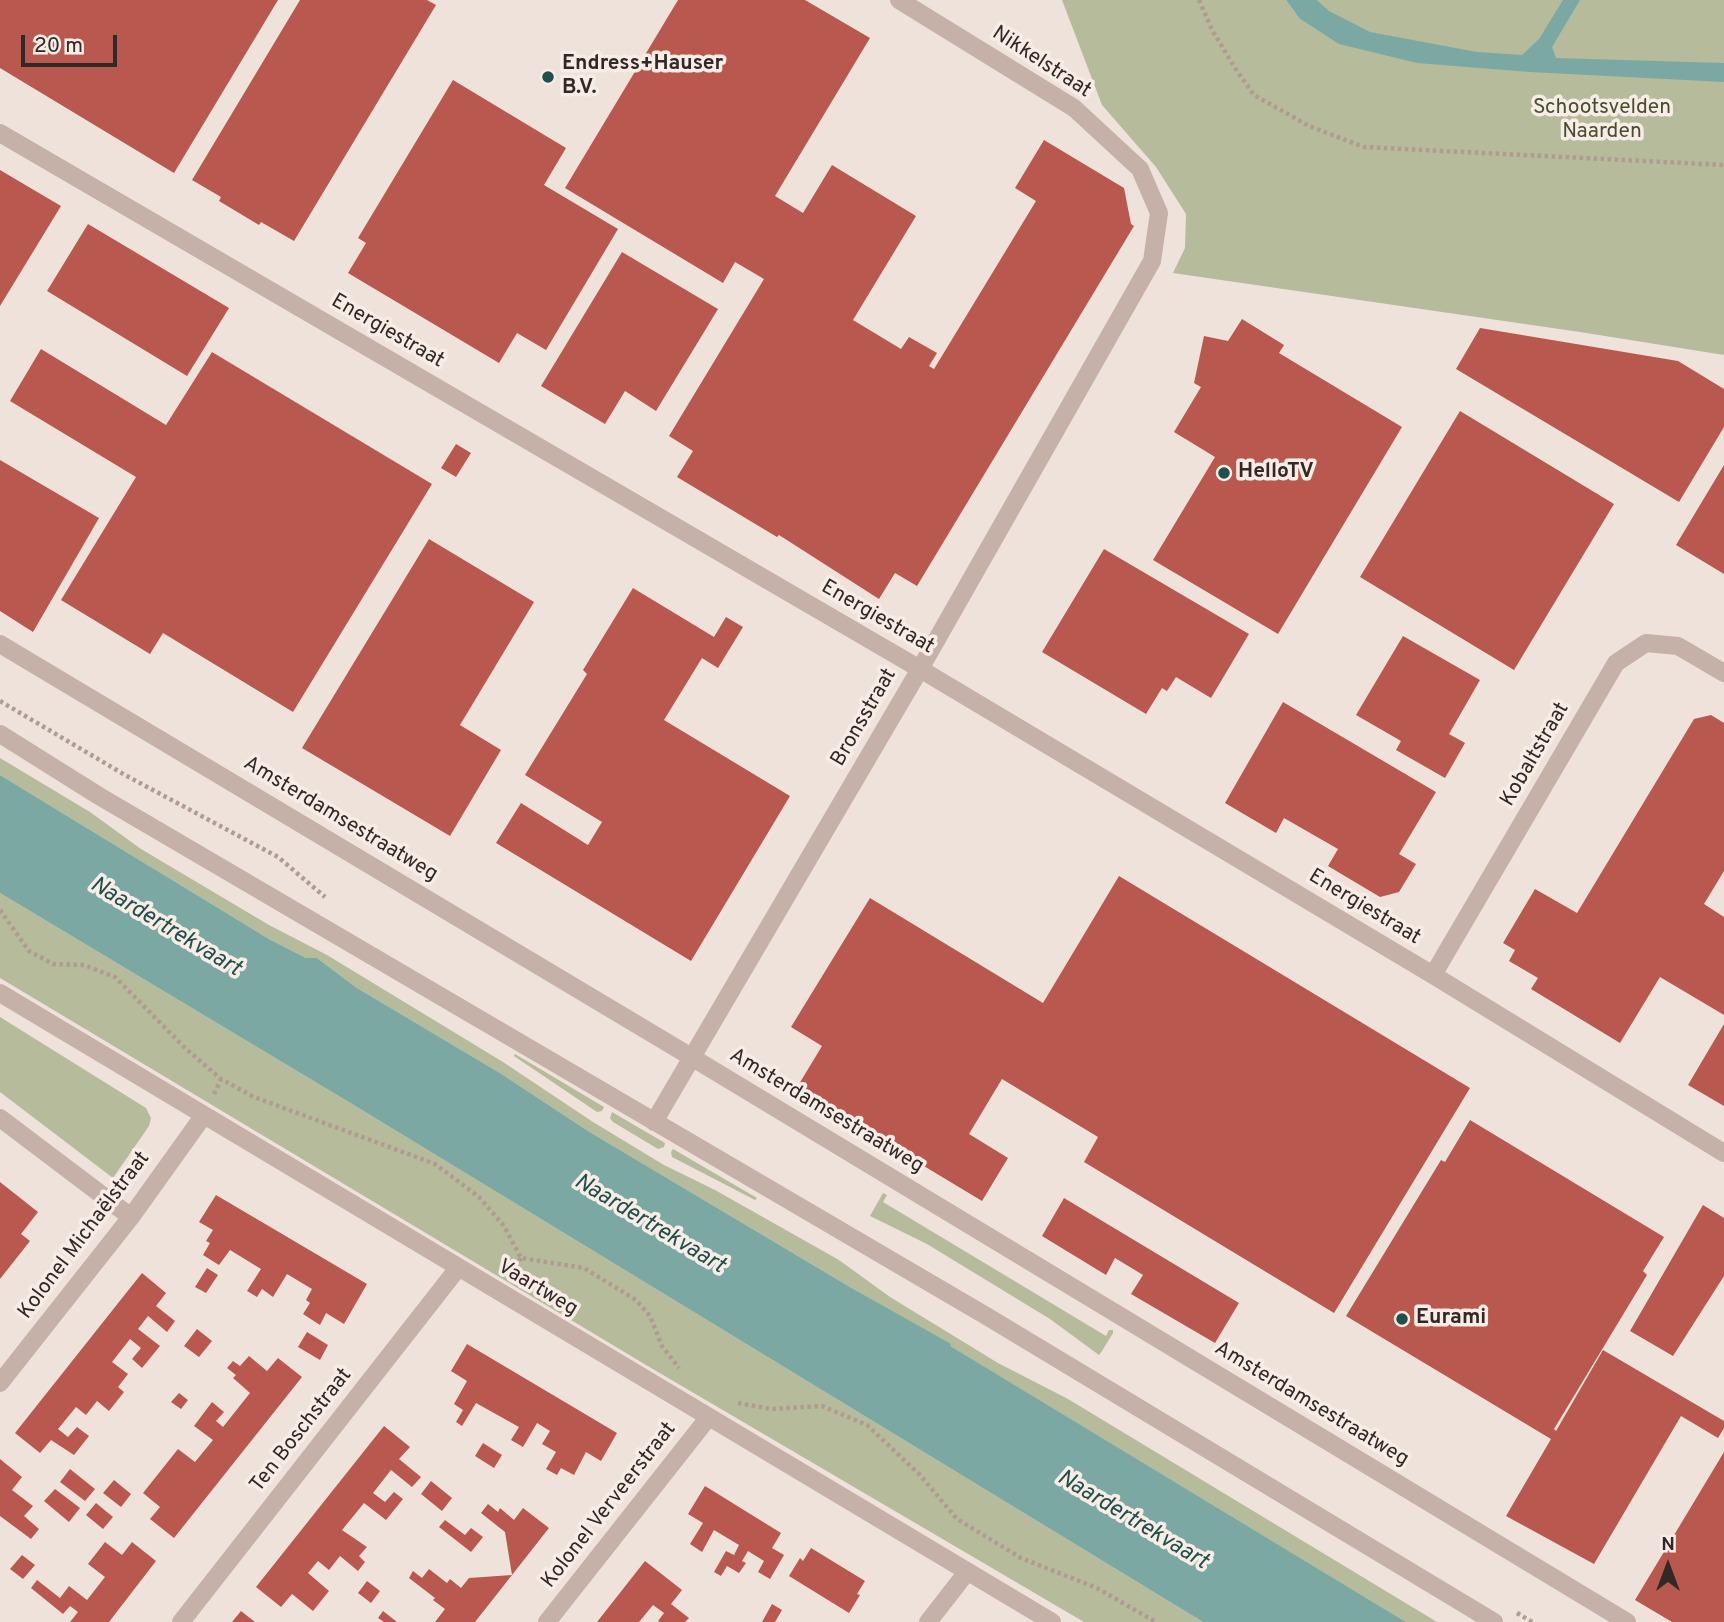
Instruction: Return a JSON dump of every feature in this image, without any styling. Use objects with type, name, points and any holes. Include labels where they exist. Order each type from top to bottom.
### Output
[{"type":"street","name":"Nikkelstraat","points":[[899,0],[1074,108],[1140,169],[1158,214],[1152,261]]},
{"type":"street","name":"Energiestraat","points":[[0,133],[920,669],[1433,975],[1724,1153]]},
{"type":"street","name":"Bronsstraat","points":[[654,1122],[920,669],[1152,261]]},
{"type":"street","name":"Kobaltstraat","points":[[1433,975],[1616,663],[1646,643],[1678,646],[1724,673]]},
{"type":"street","name":"Amsterdamsestraatweg","points":[[0,644],[693,1058],[1627,1622]]},
{"type":"street","points":[[0,734],[111,803],[1000,1324],[1494,1622]]},
{"type":"street","name":"Vaartweg","points":[[0,993],[1052,1622]]},
{"type":"street","name":"Kolonel Michaëlstraat","points":[[0,1383],[131,1217],[204,1115]]},
{"type":"street","points":[[0,1118],[131,1217]]},
{"type":"street","name":"Ten Boschstraat","points":[[181,1622],[458,1268]]},
{"type":"street","name":"Kolonel Verveerstraat","points":[[547,1622],[708,1418]]},
{"type":"street","points":[[928,1622],[967,1572]]},
{"type":"path","points":[[1199,0],[1218,40],[1254,95],[1309,126],[1364,147],[1724,165]]},
{"type":"path","points":[[0,910],[29,951],[53,964],[84,965],[115,977],[186,1049],[221,1079],[254,1097],[435,1164],[479,1197],[504,1226],[521,1258],[584,1268],[636,1300],[650,1316],[662,1346],[680,1369]]},
{"type":"path","points":[[737,1403],[771,1409],[822,1406],[867,1425],[920,1475],[957,1519],[1021,1558],[1097,1588],[1156,1622]]},
{"type":"green space","name":"Schootsvelden Naarden","points":[[1062,0],[1286,0],[1299,18],[1328,11],[1317,0],[1724,0],[1724,355],[1173,273],[1185,248],[1186,214],[1156,167],[1102,105]]},
{"type":"green space","points":[[0,758],[90,812],[141,849],[269,925],[327,955],[503,1062],[664,1165],[715,1190],[839,1260],[890,1297],[998,1363],[1068,1399],[1437,1622],[1406,1622],[949,1346],[950,1344],[588,1131],[500,1073],[357,988],[317,958],[306,958],[269,939],[0,775]]},
{"type":"green space","points":[[0,893],[1203,1622],[1084,1622],[646,1365],[0,978]]},
{"type":"green space","points":[[0,1017],[146,1108],[151,1118],[149,1126],[113,1178],[0,1092]]},
{"type":"green space","points":[[515,1054],[604,1107],[602,1111],[597,1112],[514,1056]]},
{"type":"green space","points":[[612,1112],[665,1143],[664,1147],[658,1149],[613,1122],[610,1118]]},
{"type":"green space","points":[[673,1149],[757,1198],[755,1200],[672,1157]]},
{"type":"green space","points":[[883,1193],[887,1195],[883,1202],[1106,1336],[1109,1330],[1113,1330],[1102,1351],[1099,1355],[1050,1319],[927,1244],[870,1216]]},
{"type":"water","points":[[1286,0],[1317,0],[1329,11],[1370,32],[1477,52],[1522,55],[1539,39],[1563,0],[1580,0],[1552,47],[1556,58],[1724,63],[1724,82],[1417,63],[1339,44],[1299,18]]},
{"type":"water","name":"Naardertrekvaart","points":[[0,775],[269,939],[306,958],[317,958],[357,988],[500,1073],[588,1131],[951,1344],[950,1346],[1406,1622],[1203,1622],[0,893]]},
{"type":"building","points":[[0,0],[278,0],[174,173],[0,68]]},
{"type":"building","points":[[300,0],[427,0],[436,5],[294,241],[261,222],[259,225],[219,201],[221,197],[192,180]]},
{"type":"building","points":[[678,0],[805,0],[870,38],[775,196],[803,213],[832,165],[916,216],[853,320],[901,349],[909,337],[937,353],[929,366],[934,369],[1036,201],[1015,188],[1044,140],[1124,188],[1131,224],[1134,226],[917,586],[895,573],[879,599],[779,535],[777,537],[677,477],[693,451],[669,436],[764,279],[735,262],[723,283],[565,188]]},
{"type":"building","points":[[453,80],[566,148],[544,185],[618,229],[546,350],[517,333],[499,363],[348,273],[366,243],[358,238]]},
{"type":"building","points":[[0,170],[61,206],[0,306]]},
{"type":"building","points":[[88,224],[229,308],[187,376],[47,291]]},
{"type":"building","points":[[622,252],[718,309],[656,411],[625,391],[605,424],[541,386]]},
{"type":"building","points":[[1242,319],[1284,345],[1279,353],[1402,427],[1278,634],[1153,560],[1215,457],[1174,432],[1201,387],[1194,383],[1204,336],[1228,341]]},
{"type":"building","points":[[1480,328],[1678,361],[1724,389],[1724,427],[1679,502],[1456,369]]},
{"type":"building","points":[[41,349],[166,425],[212,352],[432,484],[293,712],[163,633],[150,654],[61,600],[136,477],[10,401]]},
{"type":"building","points":[[1460,411],[1614,504],[1514,670],[1360,577]]},
{"type":"building","points":[[456,444],[471,453],[456,477],[441,468]]},
{"type":"building","points":[[0,460],[99,518],[33,632],[0,611]]},
{"type":"building","points":[[1724,465],[1724,574],[1676,545]]},
{"type":"building","points":[[429,539],[534,602],[460,725],[501,750],[450,836],[302,748]]},
{"type":"building","points":[[1104,549],[1249,634],[1211,698],[1176,677],[1167,691],[1162,688],[1146,714],[1042,652]]},
{"type":"building","points":[[633,588],[714,637],[726,617],[743,627],[718,668],[702,658],[664,720],[790,796],[691,961],[496,843],[521,803],[588,845],[602,822],[525,775],[587,674],[583,670]]},
{"type":"building","points":[[1403,636],[1480,680],[1449,734],[1465,743],[1445,778],[1396,750],[1401,741],[1356,715]]},
{"type":"building","points":[[1283,702],[1436,792],[1399,854],[1416,864],[1399,892],[1380,897],[1328,866],[1338,849],[1284,818],[1276,833],[1225,803]]},
{"type":"building","points":[[1711,715],[1724,723],[1724,871],[1704,904],[1724,917],[1724,1015],[1660,977],[1620,1043],[1531,989],[1538,978],[1509,961],[1515,950],[1503,943],[1535,889],[1577,913],[1694,719]]},
{"type":"building","points":[[1119,876],[1470,1088],[1334,1313],[1084,1162],[1098,1137],[1002,1079],[969,1134],[1008,1158],[982,1201],[796,1089],[822,1046],[791,1027],[870,898],[1043,1003]]},
{"type":"building","points":[[1724,1024],[1724,1106],[1688,1085]]},
{"type":"building","points":[[1470,1120],[1664,1237],[1643,1271],[1647,1275],[1554,1429],[1556,1431],[1603,1350],[1724,1421],[1724,1428],[1718,1438],[1681,1416],[1594,1564],[1506,1516],[1551,1439],[1346,1316],[1441,1160],[1445,1162]]},
{"type":"building","points":[[0,1182],[38,1212],[21,1234],[30,1241],[0,1279]]},
{"type":"building","points":[[216,1195],[367,1284],[344,1324],[326,1313],[320,1325],[303,1314],[310,1303],[306,1300],[312,1289],[287,1274],[273,1297],[262,1289],[257,1297],[247,1291],[261,1269],[230,1250],[219,1265],[203,1255],[210,1243],[206,1241],[213,1230],[199,1222]]},
{"type":"building","points":[[1064,1198],[1239,1303],[1215,1343],[1131,1294],[1143,1275],[1115,1258],[1106,1275],[1042,1236]]},
{"type":"building","points":[[1703,1205],[1724,1218],[1724,1276],[1673,1356],[1630,1331]]},
{"type":"building","points":[[207,1268],[218,1275],[206,1293],[195,1287]]},
{"type":"building","points":[[142,1273],[166,1293],[156,1306],[175,1321],[167,1332],[148,1316],[138,1329],[160,1346],[142,1368],[132,1359],[141,1348],[130,1339],[112,1362],[128,1374],[118,1387],[124,1392],[109,1411],[97,1401],[86,1415],[76,1407],[58,1429],[68,1437],[77,1427],[89,1436],[74,1455],[51,1440],[40,1453],[15,1433]]},
{"type":"building","points":[[197,1329],[212,1341],[199,1357],[184,1346]]},
{"type":"building","points":[[307,1332],[328,1345],[320,1360],[298,1347]]},
{"type":"building","points":[[467,1344],[617,1433],[601,1461],[586,1452],[574,1475],[561,1468],[557,1475],[546,1469],[556,1452],[542,1444],[550,1431],[537,1423],[523,1447],[511,1440],[519,1427],[476,1403],[462,1426],[456,1422],[463,1410],[454,1404],[467,1381],[451,1371]]},
{"type":"building","points":[[249,1356],[267,1371],[278,1358],[302,1377],[174,1538],[150,1519],[160,1507],[143,1493],[178,1449],[195,1462],[213,1440],[194,1426],[212,1402],[224,1412],[216,1421],[223,1427],[250,1393],[233,1378],[236,1375],[227,1368],[233,1361],[240,1366]]},
{"type":"building","points":[[179,1393],[188,1400],[181,1409],[171,1402]]},
{"type":"building","points":[[384,1426],[410,1447],[399,1459],[421,1477],[412,1487],[391,1470],[373,1493],[385,1502],[394,1492],[403,1499],[386,1520],[364,1503],[342,1530],[367,1547],[359,1556],[365,1562],[358,1571],[340,1556],[329,1570],[318,1561],[308,1573],[329,1591],[313,1611],[292,1594],[281,1607],[256,1587]]},
{"type":"building","points":[[483,1443],[502,1455],[494,1468],[475,1456]]},
{"type":"building","points":[[1724,1452],[1724,1622],[1672,1622],[1635,1600]]},
{"type":"building","points":[[0,1459],[22,1477],[12,1490],[33,1506],[24,1516],[39,1529],[31,1539],[0,1516]]},
{"type":"building","points":[[70,1469],[95,1489],[85,1501],[60,1482]]},
{"type":"building","points":[[114,1480],[131,1494],[121,1507],[103,1493]]},
{"type":"building","points":[[431,1481],[452,1498],[442,1511],[421,1494]]},
{"type":"building","points":[[705,1486],[781,1533],[772,1548],[784,1555],[770,1579],[758,1572],[764,1561],[748,1551],[742,1561],[746,1563],[739,1573],[727,1566],[721,1576],[714,1572],[726,1551],[734,1555],[739,1545],[714,1530],[702,1552],[690,1544],[703,1523],[688,1514]]},
{"type":"building","points":[[55,1489],[80,1508],[69,1522],[44,1501]]},
{"type":"building","points":[[96,1503],[113,1517],[103,1529],[86,1515]]},
{"type":"building","points":[[488,1504],[498,1512],[500,1508],[514,1520],[523,1508],[549,1528],[512,1575],[505,1532],[481,1513]]},
{"type":"building","points":[[445,1520],[465,1535],[471,1528],[483,1537],[471,1552],[439,1527]]},
{"type":"building","points":[[105,1542],[122,1555],[132,1542],[156,1561],[109,1622],[70,1622],[78,1612],[70,1606],[63,1614],[31,1588],[37,1580],[60,1598],[69,1586],[87,1600],[105,1577],[88,1564]]},
{"type":"building","points":[[811,1548],[865,1581],[849,1613],[789,1576],[800,1558],[803,1561]]},
{"type":"building","points":[[22,1555],[35,1565],[23,1579],[10,1569]]},
{"type":"building","points":[[645,1561],[682,1590],[671,1604],[689,1618],[685,1622],[660,1622],[658,1621],[664,1613],[653,1605],[639,1622],[597,1622]]},
{"type":"building","points":[[429,1569],[447,1583],[450,1579],[461,1588],[469,1578],[512,1575],[475,1622],[435,1622],[445,1609],[409,1578],[413,1571],[422,1578]]},
{"type":"building","points":[[367,1581],[380,1591],[371,1603],[358,1593]]},
{"type":"building","points":[[772,1604],[782,1610],[775,1622],[762,1622]]},
{"type":"building","points":[[241,1611],[255,1622],[232,1622]]},
{"type":"building","points":[[383,1611],[397,1622],[384,1622],[378,1618]]},
{"type":"place","name":"Endress+Hauser B.V.","points":[[548,77]]},
{"type":"place","name":"HelloTV","points":[[1224,473]]},
{"type":"place","name":"Eurami","points":[[1402,1319]]}]
